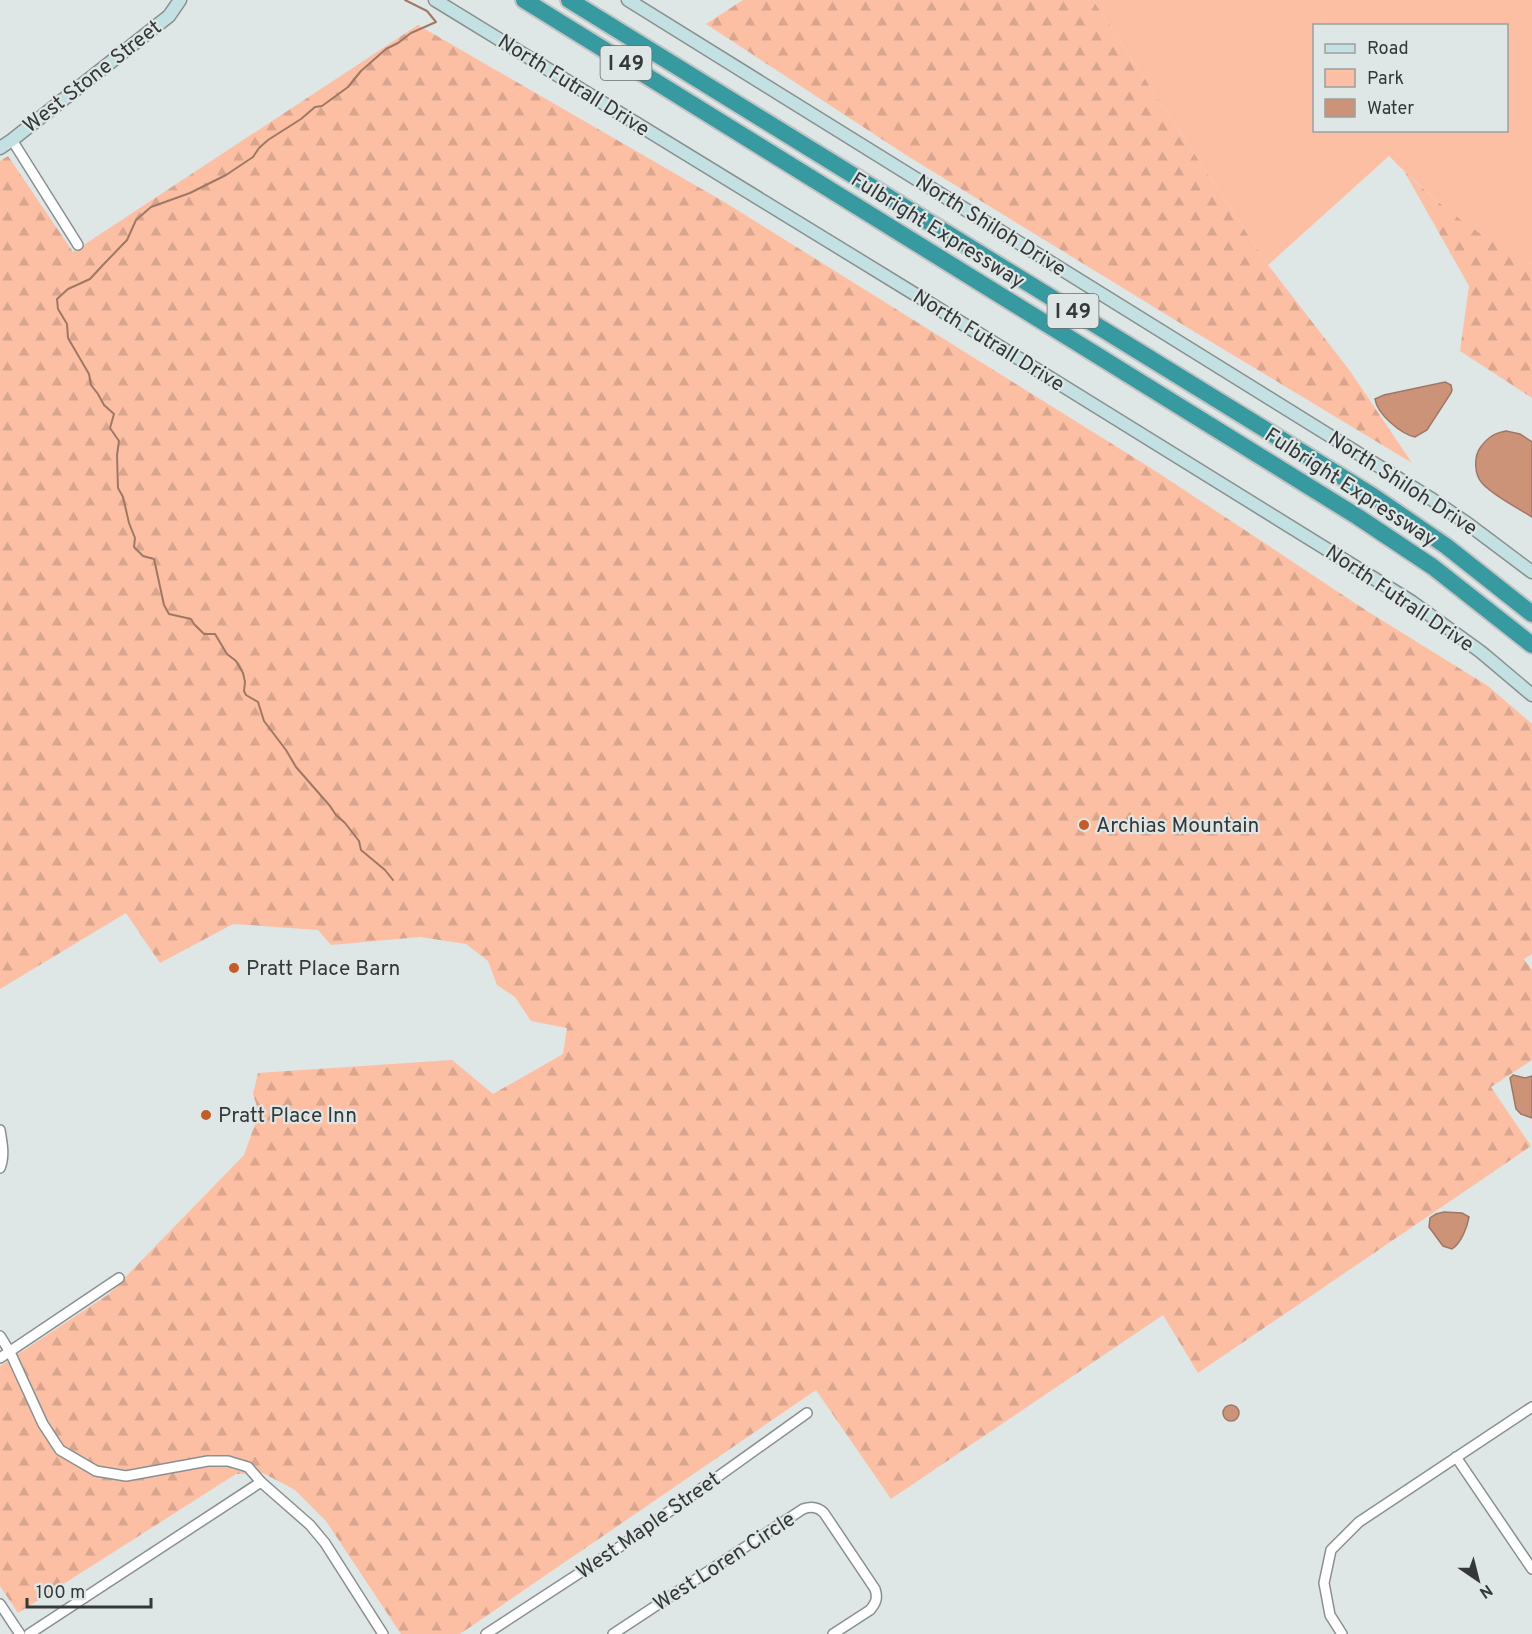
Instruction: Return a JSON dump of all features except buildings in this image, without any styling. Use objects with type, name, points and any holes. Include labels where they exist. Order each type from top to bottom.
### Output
[{"type":"highway","name":"Fulbright Expressway","points":[[524,0],[1358,516],[1433,567],[1532,645]]},
{"type":"highway","name":"Fulbright Expressway","points":[[569,0],[1372,496],[1446,546],[1532,614]]},
{"type":"highway","points":[[581,0],[605,22]]},
{"type":"main road","name":"West Stone Street","points":[[0,148],[169,16],[180,0]]},
{"type":"main road","name":"North Futrall Drive","points":[[435,0],[1403,596],[1457,634],[1532,695]]},
{"type":"main road","name":"North Shiloh Drive","points":[[628,0],[1422,492],[1532,572]]},
{"type":"street","points":[[12,140],[78,245]]},
{"type":"street","points":[[0,1130],[2,1143],[0,1168]]},
{"type":"street","points":[[0,1358],[119,1278]]},
{"type":"street","points":[[0,1336],[10,1352],[43,1424],[60,1450],[96,1472],[126,1476],[208,1461],[228,1461],[248,1467],[261,1482],[310,1525],[325,1543],[383,1634]]},
{"type":"street","points":[[1342,1634],[1330,1615],[1324,1583],[1331,1550],[1359,1522],[1532,1407]]},
{"type":"street","name":"West Maple Street","points":[[486,1634],[621,1545],[807,1413]]},
{"type":"street","points":[[1456,1457],[1532,1569]]},
{"type":"street","points":[[29,1634],[261,1482]]},
{"type":"street","name":"West Loren Circle","points":[[613,1634],[809,1507],[820,1509],[824,1513],[877,1595],[875,1605],[870,1610],[833,1634]]},
{"type":"street","points":[[0,1604],[20,1634]]},
{"type":"green space","points":[[743,0],[1093,0],[1268,265],[1350,371],[1412,463],[906,155],[706,24]]},
{"type":"green space","points":[[1093,0],[1532,0],[1532,264],[1492,242],[1456,216],[1389,156],[1268,265]]},
{"type":"green space","points":[[418,25],[726,203],[1157,472],[1367,611],[1488,686],[1532,724],[1532,954],[1524,959],[1532,970],[1532,1060],[1491,1087],[1531,1146],[1198,1373],[1163,1315],[891,1499],[816,1390],[460,1634],[401,1634],[326,1521],[295,1490],[263,1473],[236,1474],[18,1613],[0,1586],[0,1366],[109,1294],[244,1155],[259,1113],[253,1094],[258,1073],[452,1060],[493,1094],[563,1054],[567,1028],[531,1021],[515,997],[497,985],[488,961],[466,944],[420,937],[331,945],[318,930],[233,924],[160,963],[126,913],[0,989],[0,161],[8,156],[73,252]]},
{"type":"green space","points":[[1404,171],[1465,222],[1532,264],[1532,398],[1460,351],[1469,286]]},
{"type":"water","points":[[1445,382],[1451,385],[1451,393],[1427,430],[1415,437],[1403,432],[1385,417],[1375,399],[1384,395]]},
{"type":"water","points":[[1506,431],[1520,434],[1532,442],[1532,517],[1492,492],[1477,475],[1476,461],[1480,448],[1491,436]]},
{"type":"water","points":[[1513,1075],[1525,1078],[1532,1076],[1532,1118],[1521,1114],[1516,1109],[1510,1078]]},
{"type":"water","points":[[1444,1212],[1462,1213],[1469,1217],[1463,1235],[1452,1249],[1443,1246],[1429,1227],[1430,1218]]},
{"type":"water","points":[[1228,1405],[1234,1405],[1239,1413],[1237,1419],[1228,1421],[1223,1416],[1223,1410]]},
{"type":"waterway","points":[[393,880],[385,870],[361,850],[359,841],[345,823],[296,767],[264,721],[258,702],[246,695],[243,673],[236,661],[227,654],[215,634],[204,634],[191,619],[169,614],[164,605],[154,559],[143,556],[134,547],[135,538],[123,497],[118,488],[119,441],[110,428],[114,414],[104,405],[91,385],[89,374],[68,338],[67,324],[58,309],[57,299],[68,289],[90,279],[127,240],[136,220],[151,207],[190,193],[226,175],[253,157],[268,140],[348,87],[361,71],[386,49],[411,33],[436,22],[427,11],[405,0]]},
{"type":"place","name":"Archias Mountain","points":[[1084,825]]},
{"type":"place","name":"Pratt Place Barn","points":[[234,968]]},
{"type":"place","name":"Pratt Place Inn","points":[[206,1115]]}]
